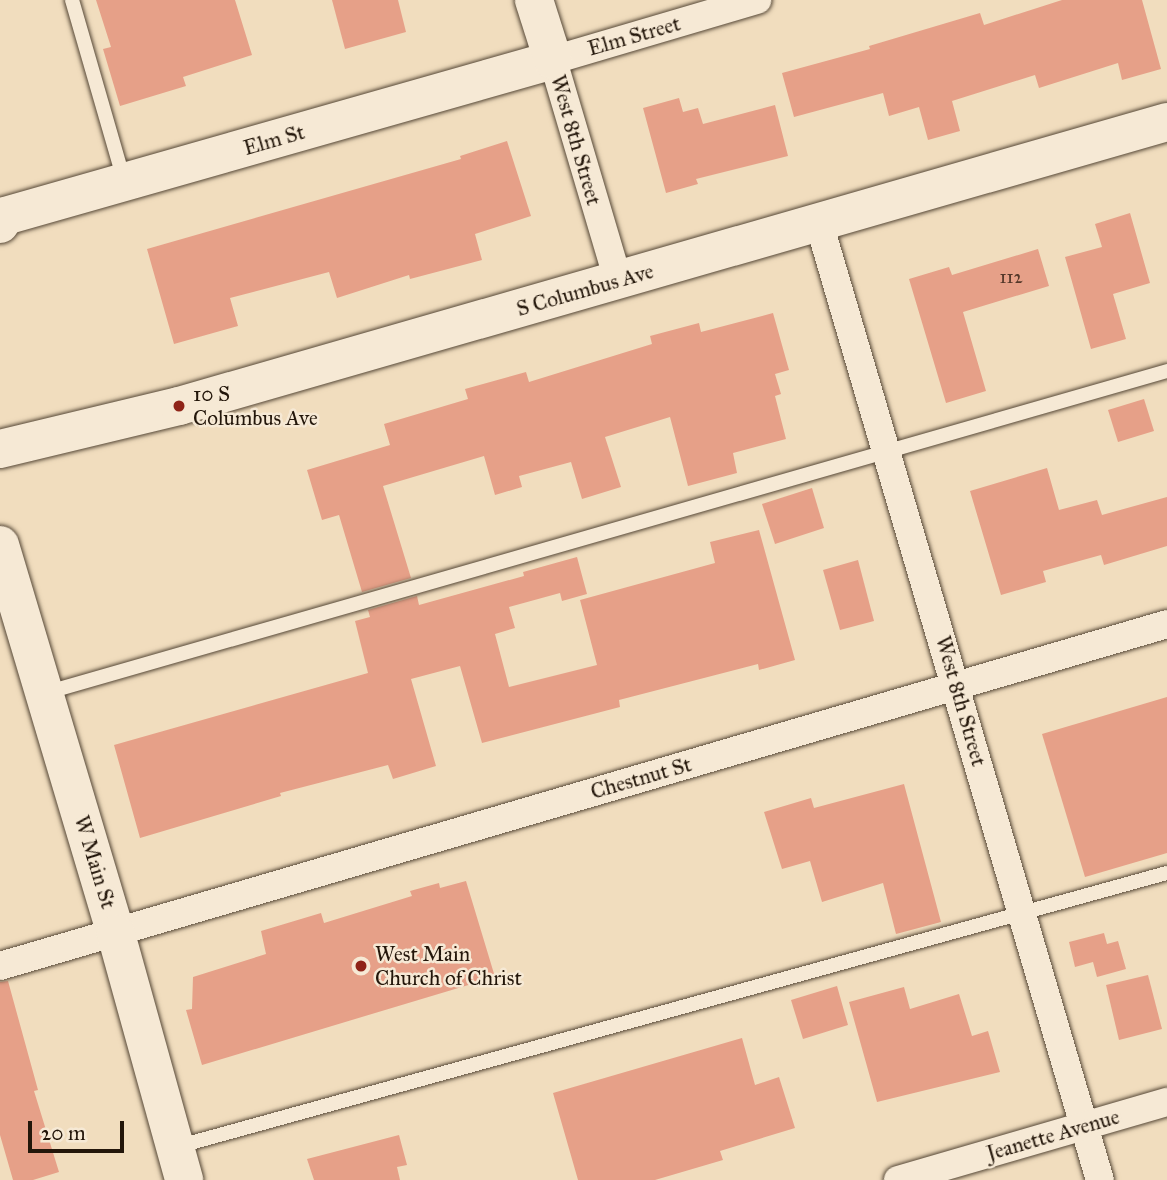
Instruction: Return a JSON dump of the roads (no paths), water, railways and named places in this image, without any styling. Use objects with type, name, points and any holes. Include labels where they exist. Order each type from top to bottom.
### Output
[{"type":"main road","name":"West 8th Street","points":[[534,0],[552,60]]},
{"type":"main road","name":"Elm St","points":[[2,219],[552,60]]},
{"type":"main road","name":"S Columbus Ave","points":[[0,449],[179,406],[1167,122]]},
{"type":"main road","name":"W Main St","points":[[0,545],[116,934],[180,1164]]},
{"type":"street","name":"Elm Street","points":[[552,60],[757,0]]},
{"type":"street","name":"West 8th Street","points":[[552,60],[618,281]]},
{"type":"street","name":"West 8th Street","points":[[819,223],[1100,1180]]},
{"type":"street","name":"Chestnut St","points":[[0,965],[116,934],[1167,624]]},
{"type":"street","name":"Jeanette Avenue","points":[[898,1180],[1167,1102]]},
{"type":"lane","points":[[72,0],[125,182]]},
{"type":"lane","points":[[44,693],[1167,371]]},
{"type":"lane","points":[[180,1164],[1023,913],[1167,873]]},
{"type":"place","name":"10 S Columbus Ave","points":[[179,406]]},
{"type":"place","name":"West Main Church of Christ","points":[[361,966]]}]
